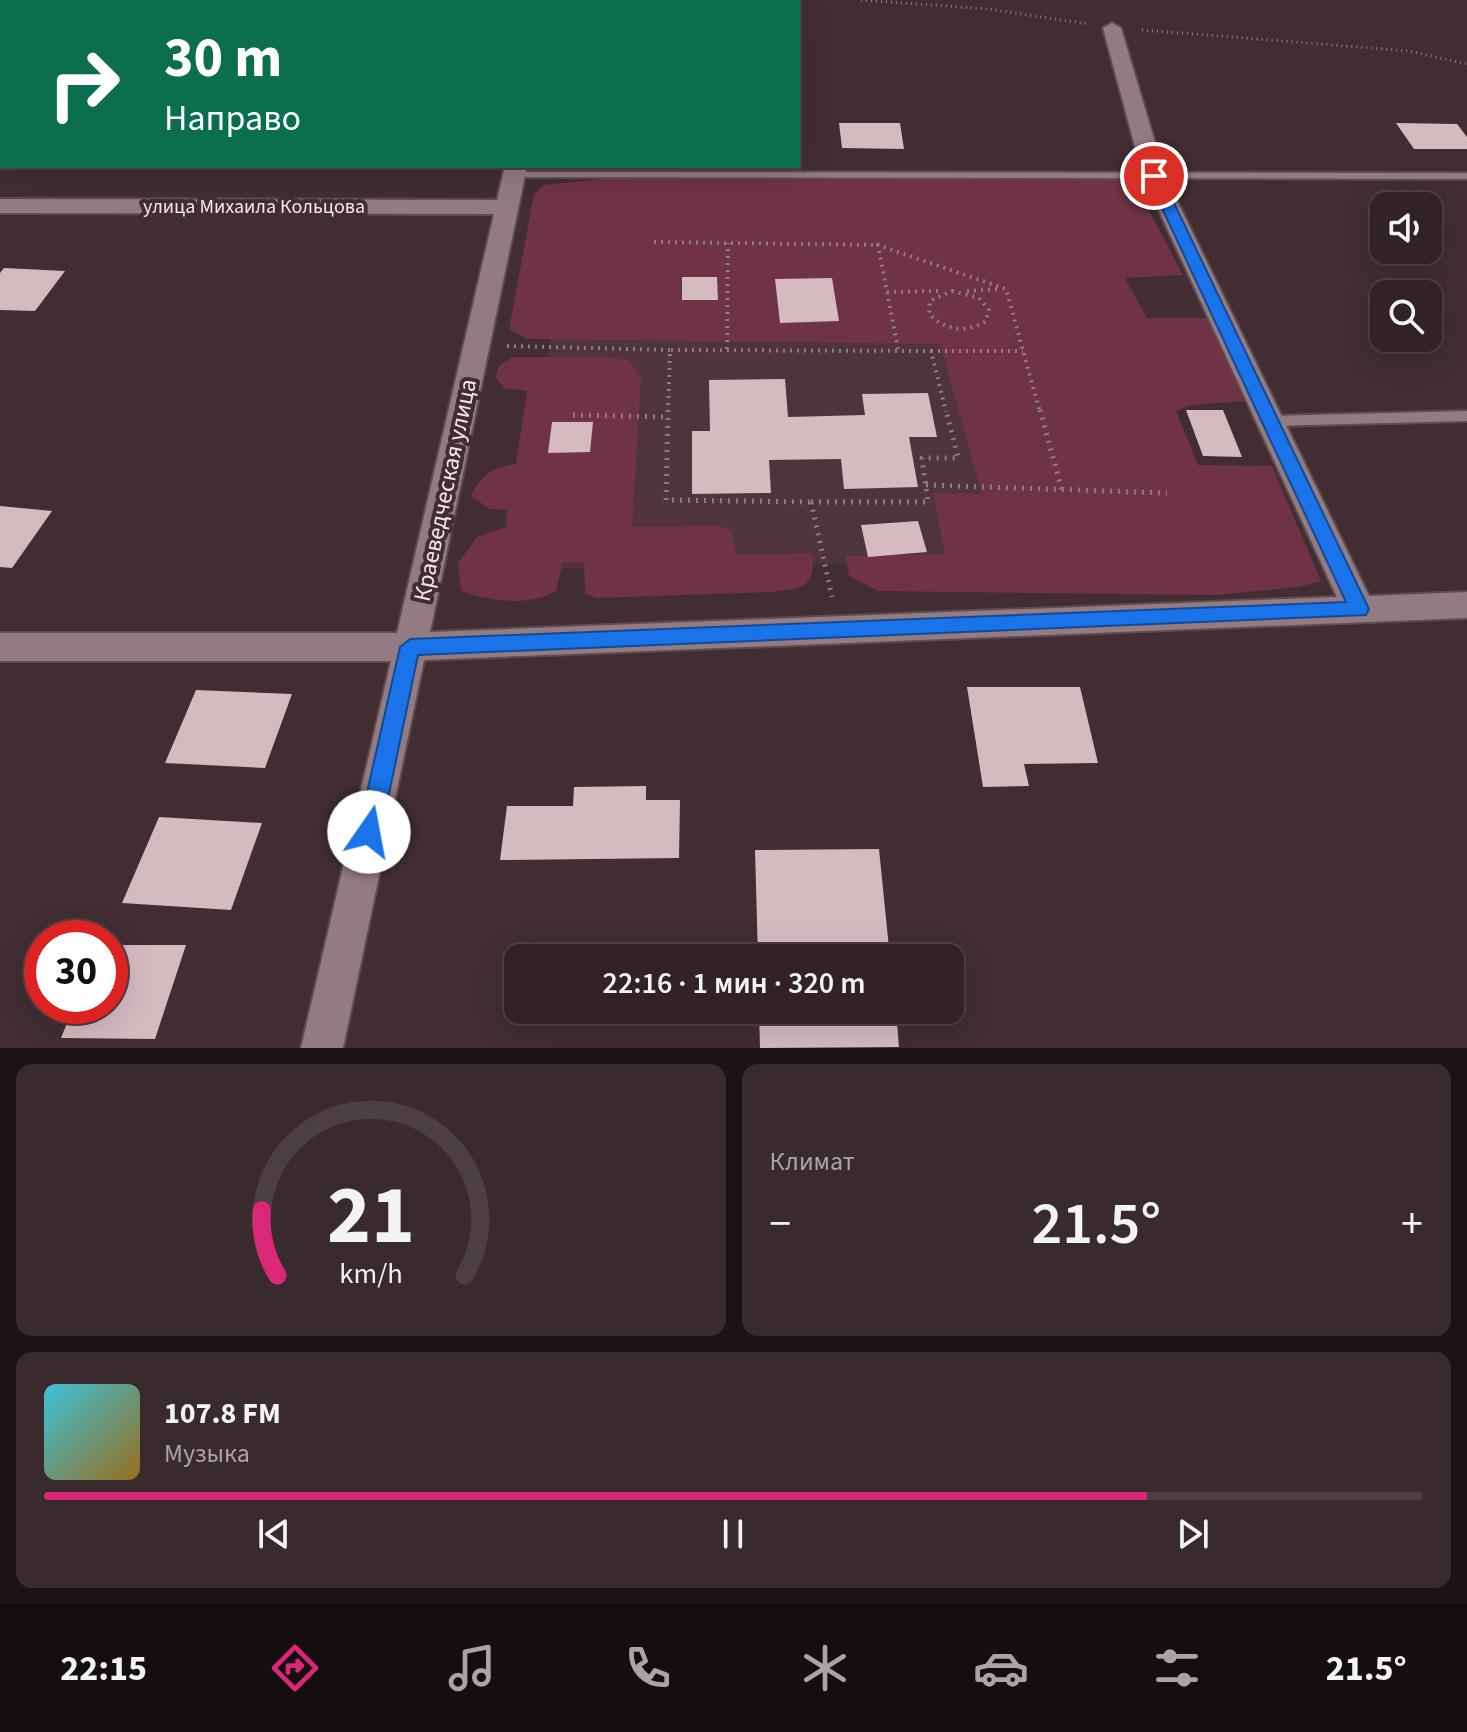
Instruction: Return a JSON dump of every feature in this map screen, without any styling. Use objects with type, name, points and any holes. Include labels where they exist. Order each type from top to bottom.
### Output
[{"type":"street","points":[[1112,28],[1154,176],[1359,609]]},
{"type":"street","name":"Краеведческая улица","points":[[322,1048],[515,170]]},
{"type":"street","name":"улица Михаила Кольцова","points":[[0,206],[507,207]]},
{"type":"street","points":[[0,647],[410,647],[1467,605]]},
{"type":"lane","points":[[515,170],[1467,176]]},
{"type":"lane","points":[[1270,421],[1467,416]]},
{"type":"path","points":[[861,0],[988,9],[1112,28],[1409,51],[1467,64]]},
{"type":"path","points":[[654,242],[878,245],[1006,289]]},
{"type":"path","points":[[727,349],[728,243]]},
{"type":"path","points":[[878,245],[898,349]]},
{"type":"path","points":[[887,292],[1006,289]]},
{"type":"path","points":[[1006,289],[1062,490]]},
{"type":"path","points":[[952,291],[979,298],[989,310],[986,321],[963,330],[934,321],[928,308],[930,301],[952,291]]},
{"type":"path","points":[[476,346],[1023,351]]},
{"type":"path","points":[[670,350],[666,500],[811,502],[928,502],[922,458],[958,458],[931,351]]},
{"type":"path","points":[[573,415],[669,417]]},
{"type":"path","points":[[926,485],[1167,493]]},
{"type":"path","points":[[811,502],[839,630]]},
{"type":"shaded area","points":[[601,179],[1133,180],[1183,275],[1125,278],[1147,318],[1207,318],[1247,401],[1190,405],[1176,411],[1198,465],[1272,466],[1321,581],[1298,587],[1216,595],[878,591],[849,576],[846,556],[945,554],[933,493],[982,494],[940,344],[526,339],[509,329],[534,194],[544,185]]},
{"type":"shaded area","points":[[573,225],[1053,231],[1216,557],[539,569],[518,511]]},
{"type":"shaded area","points":[[512,357],[608,357],[630,361],[641,378],[632,527],[720,526],[731,530],[737,555],[812,553],[809,580],[799,587],[771,592],[597,598],[585,594],[584,563],[563,562],[556,591],[545,596],[509,601],[461,591],[458,563],[477,537],[506,527],[507,510],[490,509],[471,496],[489,473],[516,464],[527,391],[504,388],[495,377],[499,366]]},
{"type":"building","points":[[839,123],[900,123],[904,149],[842,148]]},
{"type":"building","points":[[1396,123],[1457,124],[1467,137],[1467,149],[1414,149]]},
{"type":"building","points":[[4,268],[65,271],[35,311],[0,310],[0,273]]},
{"type":"building","points":[[682,277],[717,277],[718,300],[682,300]]},
{"type":"building","points":[[832,278],[839,321],[780,323],[775,279]]},
{"type":"building","points":[[785,379],[788,417],[865,415],[862,394],[928,393],[937,437],[909,437],[918,487],[844,489],[841,459],[769,460],[771,493],[692,494],[692,431],[710,431],[709,380]]},
{"type":"building","points":[[1186,410],[1223,410],[1242,457],[1203,456]]},
{"type":"building","points":[[552,422],[593,422],[590,452],[548,453]]},
{"type":"building","points":[[0,506],[52,511],[12,568],[0,567]]},
{"type":"building","points":[[918,521],[927,552],[868,557],[861,525]]},
{"type":"building","points":[[967,687],[1080,687],[1098,763],[1024,764],[1029,786],[983,787]]},
{"type":"building","points":[[196,690],[292,694],[265,768],[165,763]]},
{"type":"building","points":[[646,786],[646,800],[680,800],[679,858],[500,860],[507,806],[573,806],[574,787]]},
{"type":"building","points":[[159,817],[262,823],[231,910],[122,903]]},
{"type":"building","points":[[879,849],[889,944],[758,944],[755,850]]},
{"type":"building","points":[[128,945],[186,945],[155,1039],[61,1038],[67,1024],[128,1024]]},
{"type":"building","points":[[759,1024],[897,1024],[899,1047],[760,1048]]},
{"type":"route","points":[[369,832],[410,647],[1359,609],[1154,176]]}]
